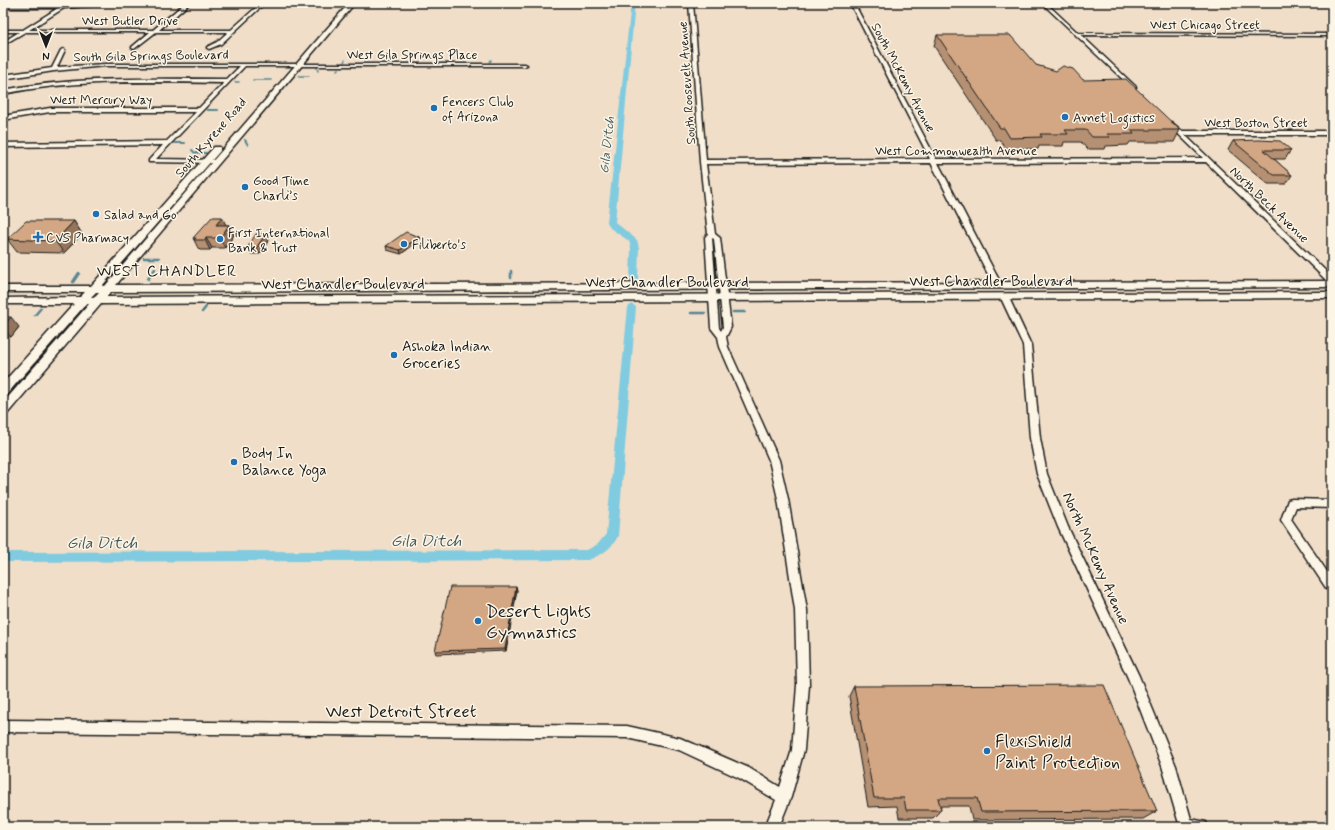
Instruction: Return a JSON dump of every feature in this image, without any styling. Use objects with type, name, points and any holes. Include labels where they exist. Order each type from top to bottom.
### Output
[{"type":"main road","name":"South Kyrene Road","points":[[3,391],[95,289],[344,3]]},
{"type":"main road","name":"South Kyrene Road","points":[[3,411],[109,289],[352,3]]},
{"type":"main road","points":[[159,215],[182,202]]},
{"type":"main road","name":"West Chandler Boulevard","points":[[3,289],[637,287],[1332,282]]},
{"type":"main road","name":"West Chandler Boulevard","points":[[3,300],[1332,295]]},
{"type":"street","points":[[3,44],[69,3]]},
{"type":"street","points":[[3,7],[63,7],[121,3],[120,9]]},
{"type":"street","points":[[134,48],[188,3]]},
{"type":"street","name":"South Roosevelt Avenue","points":[[691,3],[703,162],[712,234]]},
{"type":"street","name":"South McKemy Avenue","points":[[852,3],[935,161]]},
{"type":"street","points":[[1044,3],[1137,91]]},
{"type":"street","points":[[248,6],[262,4]]},
{"type":"street","points":[[208,48],[219,43],[262,4]]},
{"type":"street","name":"West Butler Drive","points":[[3,32],[233,31]]},
{"type":"street","name":"West Chicago Street","points":[[1077,34],[1332,35]]},
{"type":"street","points":[[54,69],[63,50]]},
{"type":"street","name":"South Gila Springs Boulevard","points":[[3,77],[54,69],[105,65],[300,65]]},
{"type":"street","points":[[217,161],[151,161],[244,65]]},
{"type":"street","name":"West Gila Springs Place","points":[[300,65],[525,65]]},
{"type":"street","points":[[3,92],[69,82],[228,81]]},
{"type":"street","name":"West Mercury Way","points":[[3,118],[50,110],[200,110]]},
{"type":"street","name":"North Beck Avenue","points":[[1165,118],[1332,282]]},
{"type":"street","name":"West Boston Street","points":[[1181,133],[1332,133]]},
{"type":"street","points":[[3,145],[168,143]]},
{"type":"street","name":"West Commonwealth Avenue","points":[[703,162],[1208,160]]},
{"type":"street","points":[[935,161],[997,284]]},
{"type":"street","points":[[722,337],[727,327],[717,238],[712,234],[708,238],[715,328],[722,337],[724,347],[774,460],[783,498],[801,610],[803,685],[798,750],[784,797],[772,827]]},
{"type":"street","name":"North McKemy Avenue","points":[[1004,296],[1027,345],[1034,438],[1042,474],[1063,527],[1136,683],[1169,766],[1186,826]]},
{"type":"street","points":[[1332,504],[1292,503],[1286,520],[1332,588]]},
{"type":"street","name":"West Detroit Street","points":[[3,726],[627,732],[680,744],[744,773],[784,797]]},
{"type":"street","points":[[1186,826],[1201,827]]},
{"type":"building","name":"Avnet Logistics","points":[[937,35],[1010,35],[1036,65],[1056,71],[1063,66],[1073,69],[1083,80],[1126,79],[1180,130],[1131,130],[1134,134],[1107,134],[1110,137],[1092,137],[1086,130],[1065,130],[1068,134],[1040,134],[1042,137],[1010,138],[1004,128],[1000,128]]},
{"type":"building","points":[[1233,141],[1280,141],[1291,150],[1264,150],[1292,175],[1274,175]]},
{"type":"building","points":[[212,217],[222,217],[216,225],[229,225],[220,238],[194,240],[196,238],[193,238]]},
{"type":"building","points":[[26,221],[74,221],[55,241],[7,239]]},
{"type":"building","points":[[406,232],[419,237],[400,250],[386,246]]},
{"type":"building","points":[[256,234],[266,234],[256,248],[247,248]]},
{"type":"building","points":[[3,317],[11,317],[3,326]]},
{"type":"building","name":"Desert Lights Gymnastics","points":[[450,587],[516,587],[505,649],[435,651]]},
{"type":"building","name":"FlexiShield Paint Protection","points":[[1104,685],[1157,811],[981,812],[977,798],[938,798],[941,810],[906,810],[904,798],[874,798],[854,686]]},
{"type":"waterway","name":"Gila Ditch","points":[[633,3],[611,222],[613,226],[633,240],[635,248],[634,279]]},
{"type":"waterway","points":[[299,76],[309,76]]},
{"type":"waterway","points":[[253,80],[271,80]]},
{"type":"waterway","points":[[207,110],[218,110]]},
{"type":"waterway","points":[[245,140],[248,145]]},
{"type":"waterway","points":[[175,143],[185,143]]},
{"type":"waterway","points":[[192,150],[195,153],[206,153]]},
{"type":"waterway","points":[[144,258],[159,258]]},
{"type":"waterway","points":[[148,279],[155,269]]},
{"type":"waterway","points":[[511,271],[511,278]]},
{"type":"waterway","points":[[73,282],[79,273]]},
{"type":"waterway","points":[[202,312],[206,307]]},
{"type":"waterway","name":"Gila Ditch","points":[[3,557],[588,555],[602,548],[612,536],[632,307]]},
{"type":"waterway","points":[[35,315],[41,308]]},
{"type":"waterway","points":[[733,312],[745,312]]},
{"type":"waterway","points":[[691,313],[705,313]]},
{"type":"place","name":"Fencers Club of Arizona","points":[[434,108]]},
{"type":"place","name":"Avnet Logistics","points":[[1065,117]]},
{"type":"place","name":"Good Time Charli’s","points":[[245,187]]},
{"type":"place","name":"Salad and Go","points":[[96,214]]},
{"type":"place","name":"CVS Pharmacy","points":[[38,237]]},
{"type":"place","name":"First International Bank & Trust","points":[[220,239]]},
{"type":"place","name":"Filiberto's","points":[[404,244]]},
{"type":"place","name":"Ashoka Indian Groceries","points":[[394,355]]},
{"type":"place","name":"Body In Balance Yoga","points":[[234,462]]},
{"type":"place","name":"Desert Lights Gymnastics","points":[[478,621]]},
{"type":"place","name":"FlexiShield Paint Protection","points":[[987,751]]},
{"type":"district","name":"WEST CHANDLER","points":[[167,270]]}]
